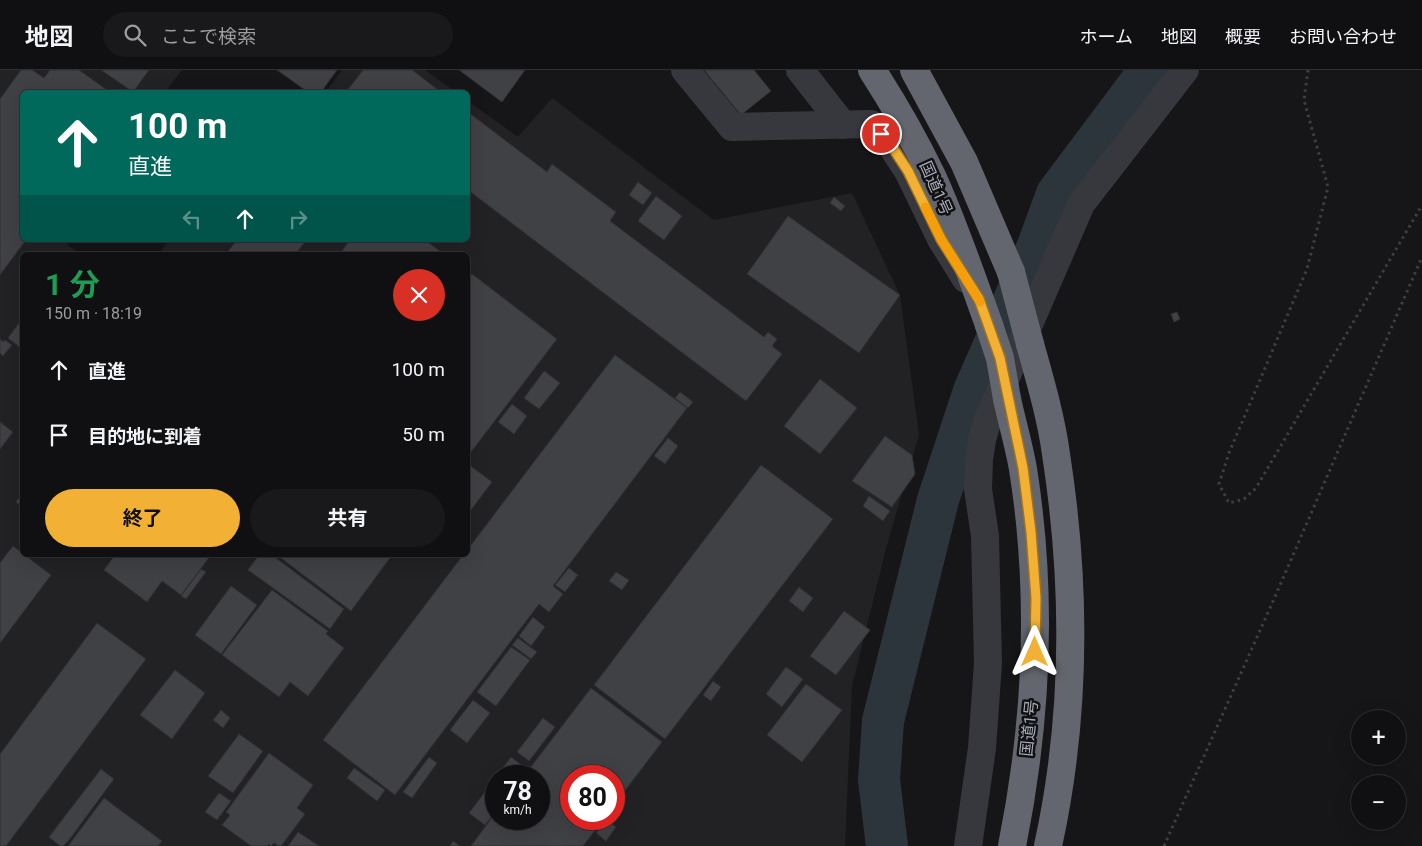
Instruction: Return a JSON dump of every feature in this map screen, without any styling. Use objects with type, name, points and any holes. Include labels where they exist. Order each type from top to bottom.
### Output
[{"type":"highway","name":"国道1号","points":[[872,70],[900,115],[932,177],[958,238],[1000,358],[1007,399],[1023,468],[1031,532],[1036,598],[1035,670],[1029,741],[1012,846]]},
{"type":"highway","points":[[914,70],[964,162],[1011,272],[1045,399],[1056,453],[1065,520],[1070,587],[1070,669],[1064,747],[1048,846]]},
{"type":"lane","points":[[685,70],[732,127],[871,124],[891,145],[908,171],[941,239],[979,299]]},
{"type":"lane","points":[[800,70],[843,124]]},
{"type":"lane","points":[[968,846],[981,757],[988,663],[986,536],[978,489],[982,440],[988,419],[1081,204],[1185,70]]},
{"type":"path","points":[[1308,70],[1304,100],[1328,187],[1307,269],[1221,476],[1219,484],[1228,503],[1244,499],[1256,488],[1422,205]]},
{"type":"path","points":[[1164,846],[1278,590],[1422,257]]},
{"type":"shaded area","points":[[0,70],[182,70],[167,90],[20,90],[20,242],[66,242],[77,252],[20,252],[20,557],[470,557],[470,252],[160,252],[168,242],[470,242],[470,102],[518,137],[552,98],[714,220],[852,193],[900,295],[919,435],[887,545],[852,686],[845,846],[0,846]]},
{"type":"shaded area","points":[[342,70],[425,70],[453,90],[327,90]]},
{"type":"building","points":[[21,70],[32,70],[44,78],[50,70],[79,70],[107,90],[20,90],[20,242],[25,242],[0,275],[0,99]]},
{"type":"building","points":[[101,70],[149,70],[134,90],[130,90]]},
{"type":"building","points":[[277,70],[337,70],[322,90],[305,90]]},
{"type":"building","points":[[363,70],[412,70],[438,90],[348,90]]},
{"type":"building","points":[[459,70],[525,70],[502,102]]},
{"type":"building","points":[[704,70],[754,70],[771,91],[741,115]]},
{"type":"building","points":[[470,114],[547,172],[552,164],[616,212],[610,221],[764,337],[768,332],[777,339],[772,346],[782,354],[746,401],[470,192]]},
{"type":"building","points":[[638,182],[652,193],[643,205],[629,195]]},
{"type":"building","points":[[656,196],[682,216],[664,240],[638,221]]},
{"type":"building","points":[[834,197],[845,206],[841,211],[830,203]]},
{"type":"building","points":[[788,216],[900,295],[859,353],[747,274]]},
{"type":"building","points":[[235,242],[305,242],[297,252],[227,252]]},
{"type":"building","points":[[349,242],[428,242],[441,252],[341,252]]},
{"type":"building","points":[[472,274],[557,339],[470,453],[470,277]]},
{"type":"building","points":[[1177,312],[1180,319],[1174,322],[1171,314]]},
{"type":"building","points":[[20,322],[20,347],[8,338]]},
{"type":"building","points":[[0,339],[12,345],[3,356],[0,353]]},
{"type":"building","points":[[615,355],[687,408],[553,586],[563,594],[549,612],[539,604],[395,795],[323,740],[461,557],[470,557],[470,546]]},
{"type":"building","points":[[544,371],[560,383],[539,409],[524,398]]},
{"type":"building","points":[[820,379],[857,408],[820,454],[784,426]]},
{"type":"building","points":[[680,392],[693,402],[688,408],[675,398]]},
{"type":"building","points":[[512,404],[527,416],[514,434],[498,422]]},
{"type":"building","points":[[0,422],[13,432],[0,449]]},
{"type":"building","points":[[885,436],[912,455],[915,474],[892,507],[852,481]]},
{"type":"building","points":[[668,438],[678,446],[665,464],[654,456]]},
{"type":"building","points":[[761,465],[833,519],[665,739],[594,685]]},
{"type":"building","points":[[470,466],[492,482],[470,511]]},
{"type":"building","points":[[869,496],[890,511],[883,521],[863,506]]},
{"type":"building","points":[[20,497],[20,505],[16,502]]},
{"type":"building","points":[[13,546],[20,551],[20,557],[27,557],[51,575],[0,643],[0,563]]},
{"type":"building","points":[[114,557],[210,557],[181,595],[162,581],[147,602],[104,570]]},
{"type":"building","points":[[258,557],[275,557],[344,609],[330,629],[248,570]]},
{"type":"building","points":[[280,557],[391,557],[351,611]]},
{"type":"building","points":[[569,568],[578,575],[565,592],[555,585]]},
{"type":"building","points":[[201,569],[206,572],[186,599],[181,596]]},
{"type":"building","points":[[616,572],[629,580],[622,590],[609,581]]},
{"type":"building","points":[[231,586],[257,605],[221,654],[195,635]]},
{"type":"building","points":[[799,587],[813,598],[803,612],[789,601]]},
{"type":"building","points":[[272,590],[328,631],[326,634],[344,648],[308,696],[290,682],[279,697],[222,655]]},
{"type":"building","points":[[844,611],[870,630],[836,675],[810,656]]},
{"type":"building","points":[[533,617],[545,627],[531,646],[519,636]]},
{"type":"building","points":[[97,623],[146,659],[6,846],[0,846],[0,754]]},
{"type":"building","points":[[518,638],[537,652],[531,659],[512,645]]},
{"type":"building","points":[[511,647],[530,660],[496,706],[477,692]]},
{"type":"building","points":[[786,667],[803,679],[782,707],[766,694]]},
{"type":"building","points":[[175,670],[205,693],[172,739],[140,715]]},
{"type":"building","points":[[713,681],[721,687],[711,701],[703,695]]},
{"type":"building","points":[[806,684],[842,710],[802,762],[767,735]]},
{"type":"building","points":[[591,688],[662,742],[625,791],[625,765],[560,765],[560,830],[595,830],[583,846],[471,846],[485,827],[485,830],[550,830],[550,765],[532,765]]},
{"type":"building","points":[[473,700],[490,713],[467,743],[450,730]]},
{"type":"building","points":[[221,710],[230,718],[223,728],[213,720]]},
{"type":"building","points":[[543,718],[555,727],[529,761],[517,752]]},
{"type":"building","points":[[239,734],[263,751],[233,793],[208,776]]},
{"type":"building","points":[[269,753],[313,785],[297,808],[305,814],[281,846],[274,843],[271,846],[269,844],[267,846],[251,846],[222,825],[230,815],[226,812]]},
{"type":"building","points":[[429,757],[437,763],[412,798],[403,792]]},
{"type":"building","points":[[511,757],[521,765],[505,765]]},
{"type":"building","points":[[354,768],[385,790],[377,801],[347,778]]},
{"type":"building","points":[[101,769],[114,779],[69,840],[63,846],[60,846],[49,837]]},
{"type":"building","points":[[485,792],[485,825],[469,813]]},
{"type":"building","points":[[219,793],[231,801],[217,820],[205,812]]},
{"type":"building","points":[[104,798],[162,841],[158,846],[68,846]]},
{"type":"building","points":[[599,830],[614,830],[606,841],[596,833]]},
{"type":"building","points":[[298,832],[319,846],[288,846]]},
{"type":"building","points":[[453,841],[460,846],[450,846]]},
{"type":"waterway","points":[[887,846],[879,780],[883,721],[938,500],[974,391],[1038,246],[1057,194],[1150,70]]},
{"type":"slow traffic","points":[[925,207],[941,239],[980,302]]},
{"type":"route","points":[[881,134],[891,145],[908,171],[941,239],[979,299],[1000,358],[1007,399],[1023,468],[1031,532],[1036,598],[1035,652]]}]
